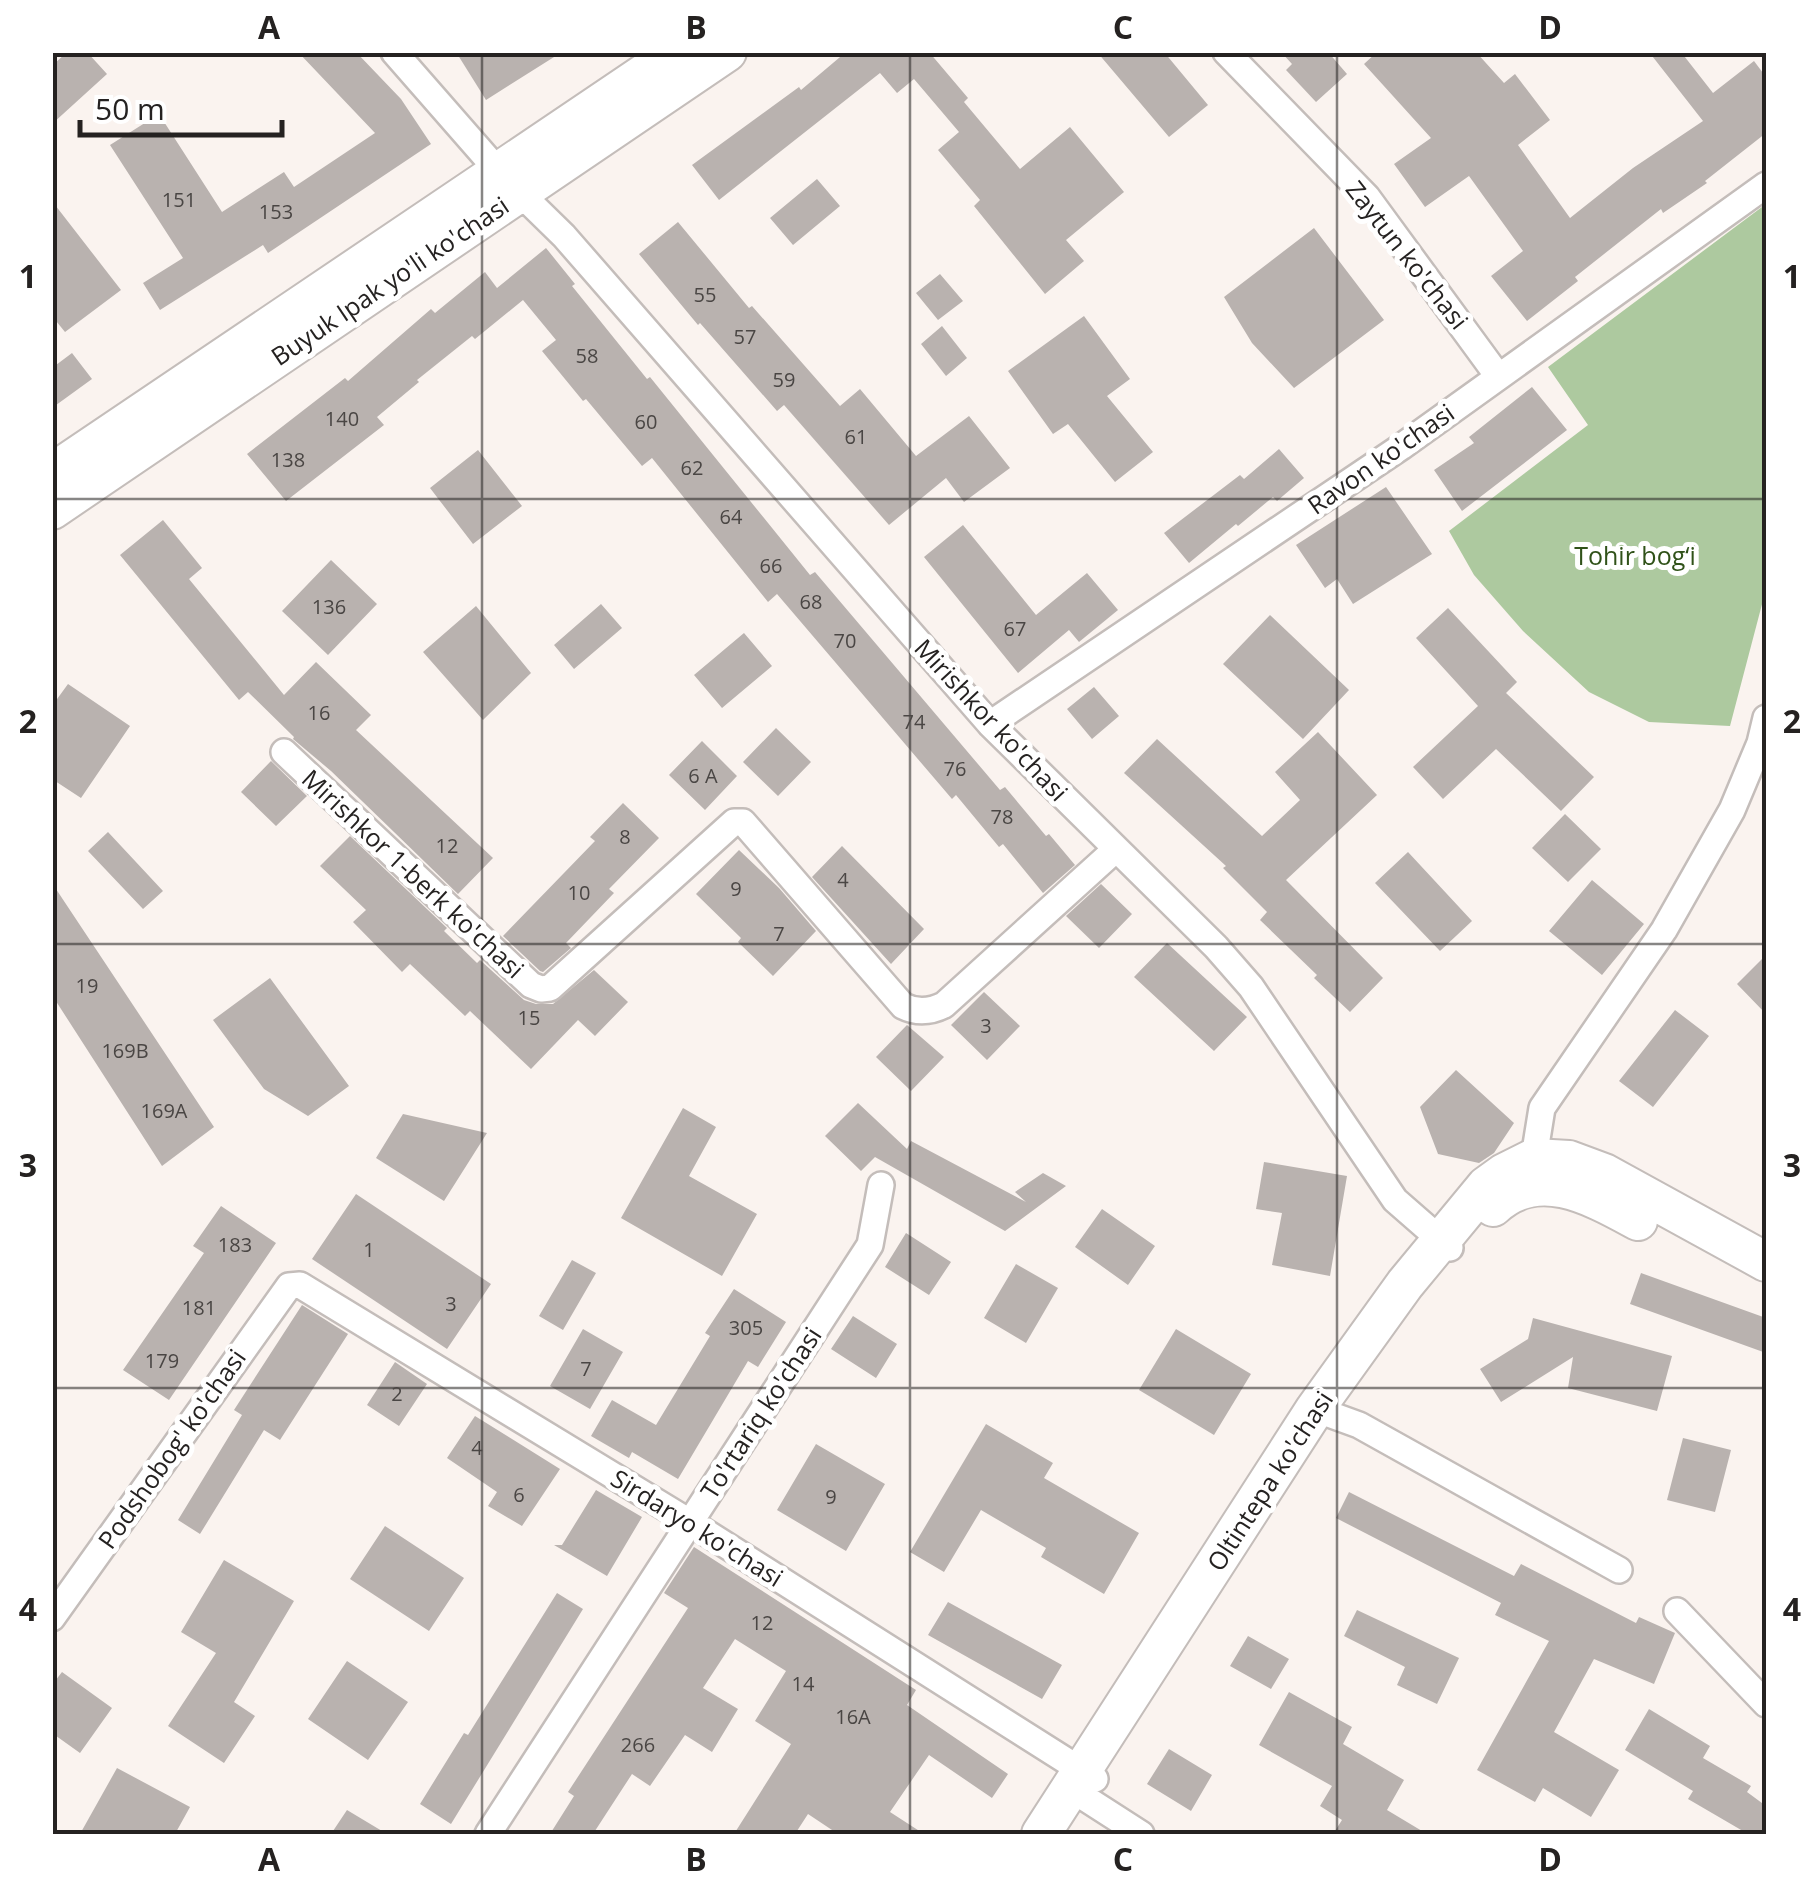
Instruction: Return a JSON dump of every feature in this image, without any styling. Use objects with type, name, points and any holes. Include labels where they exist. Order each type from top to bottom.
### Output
[{"type":"main road","name":"Buyuk Ipak yo'li ko'chasi","points":[[52,510],[510,182],[676,52]]},
{"type":"main road","name":"Buyuk Ipak yo'li ko'chasi","points":[[52,474],[510,182],[726,52]]},
{"type":"main road","points":[[1532,1172],[1569,1160],[1604,1173],[1766,1262]]},
{"type":"main road","name":"Oltintepa ko'chasi","points":[[1041,1834],[1083,1785],[1325,1411],[1486,1186],[1504,1173],[1532,1172]]},
{"type":"main road","points":[[1532,1172],[1560,1187],[1597,1198],[1766,1290]]},
{"type":"main road","name":"Oltintepa ko'chasi","points":[[1060,1834],[1083,1785]]},
{"type":"street","name":"Mirishkor ko'chasi","points":[[394,52],[510,182],[564,236],[990,724],[1251,987],[1395,1200],[1447,1245]]},
{"type":"street","name":"Zaytun ko'chasi","points":[[1226,52],[1368,198],[1498,376]]},
{"type":"street","name":"Ravon ko'chasi","points":[[990,724],[1401,447],[1766,184]]},
{"type":"street","points":[[1532,1172],[1542,1108],[1664,930],[1732,810],[1760,743],[1766,718]]},
{"type":"street","name":"Mirishkor 1-berk ko'chasi","points":[[284,752],[532,985],[541,989],[550,988],[734,822],[743,822],[903,1006],[912,1010],[944,1006],[1116,850]]},
{"type":"street","name":"To'rtariq ko'chasi","points":[[488,1834],[870,1246],[881,1186]]},
{"type":"street","name":"Sirdaryo ko'chasi","points":[[294,1284],[300,1284],[691,1523],[1083,1785],[1141,1834]]},
{"type":"street","name":"Podshobog' ko'chasi","points":[[52,1618],[294,1284]]},
{"type":"street","points":[[1325,1411],[1619,1570]]},
{"type":"street","points":[[1677,1611],[1766,1704]]},
{"type":"green space","name":"Tohir bog‘i","points":[[1766,204],[1766,589],[1730,726],[1649,722],[1589,692],[1523,631],[1474,575],[1449,531],[1588,425],[1548,367]]},
{"type":"building","points":[[67,52],[87,52],[107,74],[52,124],[52,66]]},
{"type":"building","points":[[298,52],[356,52],[401,99],[431,144],[268,253],[263,245],[160,310],[143,283],[183,258],[110,145],[159,114],[222,212],[284,172],[294,187],[375,133]]},
{"type":"building","points":[[456,52],[562,52],[486,100]]},
{"type":"building","points":[[846,52],[929,52],[968,98],[964,102],[1020,169],[1070,127],[1124,192],[1066,240],[1084,261],[1045,294],[974,206],[980,200],[938,150],[959,132],[914,79],[897,93],[880,73],[719,200],[692,165],[799,87],[801,90]]},
{"type":"building","points":[[1097,52],[1164,52],[1208,105],[1169,137]]},
{"type":"building","points":[[1281,52],[1328,52],[1347,74],[1316,102],[1286,70],[1292,64]]},
{"type":"building","points":[[1377,52],[1476,52],[1504,83],[1515,74],[1550,120],[1518,145],[1570,218],[1633,168],[1703,121],[1649,52],[1681,52],[1713,93],[1754,61],[1766,77],[1766,133],[1707,183],[1663,213],[1661,209],[1527,321],[1491,276],[1523,251],[1469,176],[1425,207],[1394,164],[1431,138],[1364,64]]},
{"type":"building","points":[[817,179],[840,206],[793,245],[770,218]]},
{"type":"building","points":[[52,201],[121,290],[65,332],[52,316]]},
{"type":"building","points":[[678,222],[749,308],[752,306],[840,406],[860,389],[916,456],[969,416],[1010,468],[964,502],[946,478],[889,525],[784,405],[777,411],[639,254]]},
{"type":"building","points":[[1314,228],[1384,320],[1294,388],[1252,343],[1224,297]]},
{"type":"building","points":[[546,248],[647,379],[650,377],[810,575],[815,572],[1000,790],[1005,787],[1075,865],[1043,893],[956,795],[952,799],[777,594],[768,602],[652,458],[642,466],[586,399],[583,401],[542,351],[556,340],[523,300],[417,380],[377,417],[384,425],[286,501],[247,454],[345,378],[348,381],[431,309],[435,313],[485,272],[497,288]]},
{"type":"building","points":[[940,274],[963,301],[938,320],[916,293]]},
{"type":"building","points":[[1084,316],[1130,379],[1107,396],[1153,452],[1115,482],[1068,424],[1053,434],[1008,371]]},
{"type":"building","points":[[942,326],[967,358],[946,376],[921,344]]},
{"type":"building","points":[[72,353],[92,379],[52,408],[52,368]]},
{"type":"building","points":[[1532,387],[1567,430],[1462,511],[1434,470],[1474,443],[1469,437]]},
{"type":"building","points":[[1279,449],[1304,478],[1277,501],[1273,497],[1236,524],[1189,563],[1164,533],[1240,475],[1244,479]]},
{"type":"building","points":[[478,450],[522,506],[473,544],[430,488]]},
{"type":"building","points":[[1386,487],[1432,554],[1353,604],[1337,579],[1325,588],[1296,545]]},
{"type":"building","points":[[163,520],[202,568],[189,579],[284,695],[316,662],[371,715],[356,730],[493,858],[458,894],[248,692],[239,700],[120,555]]},
{"type":"building","points":[[963,525],[1036,615],[1087,573],[1118,610],[1079,642],[1069,630],[1018,673],[924,557]]},
{"type":"building","points":[[331,560],[377,604],[328,655],[282,611]]},
{"type":"building","points":[[601,604],[622,628],[574,669],[554,645]]},
{"type":"building","points":[[476,606],[531,673],[483,720],[423,652]]},
{"type":"building","points":[[1448,608],[1517,682],[1506,693],[1594,777],[1561,811],[1496,749],[1443,799],[1413,767],[1478,706],[1416,638]]},
{"type":"building","points":[[1270,615],[1349,690],[1303,739],[1223,664]]},
{"type":"building","points":[[744,633],[772,666],[722,708],[694,675]]},
{"type":"building","points":[[68,684],[130,726],[81,798],[52,779],[52,706]]},
{"type":"building","points":[[1094,687],[1119,716],[1092,739],[1067,709]]},
{"type":"building","points":[[776,728],[811,762],[778,796],[743,762]]},
{"type":"building","points":[[1318,732],[1377,795],[1286,880],[1383,978],[1350,1012],[1260,920],[1267,912],[1223,868],[1226,866],[1124,773],[1157,739],[1262,836],[1300,800],[1275,772]]},
{"type":"building","points":[[702,741],[737,776],[705,810],[669,775]]},
{"type":"building","points":[[271,761],[307,796],[276,826],[241,792]]},
{"type":"building","points":[[623,803],[659,838],[609,889],[614,893],[566,943],[571,948],[540,971],[503,936],[595,841],[590,837]]},
{"type":"building","points":[[1565,814],[1601,849],[1568,882],[1532,848]]},
{"type":"building","points":[[108,832],[163,891],[143,909],[88,851]]},
{"type":"building","points":[[350,836],[447,928],[444,931],[477,963],[480,960],[524,1000],[553,1004],[594,970],[628,1002],[595,1036],[578,1020],[531,1069],[470,1011],[465,1016],[410,964],[402,972],[353,922],[366,910],[320,866]]},
{"type":"building","points":[[842,846],[924,929],[891,964],[812,877]]},
{"type":"building","points":[[739,850],[816,931],[773,976],[696,894]]},
{"type":"building","points":[[1408,852],[1472,921],[1440,951],[1375,883]]},
{"type":"building","points":[[1592,880],[1644,924],[1602,975],[1549,931]]},
{"type":"building","points":[[52,883],[214,1127],[162,1166],[52,995]]},
{"type":"building","points":[[1101,884],[1132,914],[1099,948],[1066,916]]},
{"type":"building","points":[[1167,943],[1247,1017],[1214,1051],[1134,977]]},
{"type":"building","points":[[1766,955],[1766,1014],[1737,984]]},
{"type":"building","points":[[270,978],[349,1086],[308,1116],[264,1089],[213,1020]]},
{"type":"building","points":[[984,992],[1020,1026],[987,1060],[951,1025]]},
{"type":"building","points":[[1675,1010],[1709,1036],[1653,1107],[1619,1081]]},
{"type":"building","points":[[907,1025],[944,1057],[911,1091],[876,1057]]},
{"type":"building","points":[[1456,1070],[1514,1123],[1494,1153],[1479,1163],[1438,1154],[1420,1107]]},
{"type":"building","points":[[858,1103],[907,1149],[911,1141],[1026,1202],[1015,1192],[1043,1173],[1066,1186],[1005,1231],[875,1157],[861,1171],[825,1136]]},
{"type":"building","points":[[683,1108],[716,1127],[689,1176],[757,1214],[722,1276],[621,1218]]},
{"type":"building","points":[[403,1114],[487,1133],[444,1201],[376,1158]]},
{"type":"building","points":[[1264,1162],[1347,1176],[1330,1276],[1272,1265],[1282,1213],[1256,1209]]},
{"type":"building","points":[[356,1194],[491,1284],[447,1349],[312,1259]]},
{"type":"building","points":[[221,1206],[276,1243],[169,1400],[123,1370],[204,1253],[193,1246]]},
{"type":"building","points":[[1102,1209],[1155,1246],[1128,1285],[1075,1247]]},
{"type":"building","points":[[906,1233],[951,1262],[929,1295],[885,1267]]},
{"type":"building","points":[[572,1260],[596,1273],[563,1330],[539,1316]]},
{"type":"building","points":[[1016,1264],[1058,1288],[1026,1343],[984,1318]]},
{"type":"building","points":[[1641,1273],[1766,1318],[1766,1353],[1630,1304]]},
{"type":"building","points":[[734,1289],[786,1322],[758,1367],[748,1361],[678,1479],[632,1452],[629,1458],[591,1436],[612,1400],[656,1425],[710,1336],[705,1333]]},
{"type":"building","points":[[302,1305],[348,1334],[280,1440],[264,1430],[200,1534],[178,1520],[242,1415],[234,1410]]},
{"type":"building","points":[[853,1316],[897,1344],[876,1378],[831,1349]]},
{"type":"building","points":[[1533,1318],[1672,1356],[1657,1411],[1568,1388],[1573,1357],[1501,1402],[1480,1369],[1528,1339]]},
{"type":"building","points":[[583,1329],[623,1352],[590,1409],[550,1386]]},
{"type":"building","points":[[1176,1329],[1251,1374],[1214,1435],[1139,1390]]},
{"type":"building","points":[[395,1362],[427,1384],[399,1426],[367,1405]]},
{"type":"building","points":[[475,1416],[560,1469],[522,1526],[488,1506],[497,1492],[447,1458]]},
{"type":"building","points":[[986,1424],[1053,1463],[1044,1478],[1139,1533],[1104,1594],[1041,1557],[1046,1548],[981,1510],[944,1572],[910,1552]]},
{"type":"building","points":[[1683,1438],[1731,1450],[1715,1512],[1667,1500]]},
{"type":"building","points":[[816,1444],[885,1484],[846,1551],[777,1510]]},
{"type":"building","points":[[596,1490],[642,1517],[607,1576],[554,1545],[562,1545]]},
{"type":"building","points":[[1349,1492],[1514,1576],[1521,1564],[1636,1623],[1639,1617],[1675,1633],[1654,1684],[1594,1659],[1554,1732],[1619,1770],[1591,1817],[1543,1788],[1535,1802],[1477,1770],[1549,1641],[1495,1615],[1501,1603],[1336,1518]]},
{"type":"building","points":[[385,1526],[464,1578],[429,1631],[350,1579]]},
{"type":"building","points":[[694,1547],[916,1690],[907,1705],[1008,1774],[992,1798],[929,1755],[890,1812],[924,1834],[838,1834],[808,1814],[795,1834],[734,1834],[791,1744],[755,1721],[786,1671],[735,1639],[703,1688],[738,1709],[712,1752],[685,1735],[650,1786],[632,1774],[593,1834],[550,1834],[574,1796],[568,1792],[688,1608],[664,1593]]},
{"type":"building","points":[[224,1560],[294,1601],[234,1702],[255,1716],[224,1763],[168,1726],[216,1653],[181,1632]]},
{"type":"building","points":[[557,1593],[583,1609],[451,1824],[420,1804]]},
{"type":"building","points":[[948,1602],[1062,1665],[1042,1699],[928,1635]]},
{"type":"building","points":[[1357,1610],[1459,1658],[1437,1704],[1397,1685],[1405,1667],[1344,1636]]},
{"type":"building","points":[[1248,1636],[1289,1659],[1271,1689],[1230,1666]]},
{"type":"building","points":[[347,1661],[408,1702],[368,1760],[308,1719]]},
{"type":"building","points":[[62,1672],[112,1708],[80,1753],[52,1733],[52,1685]]},
{"type":"building","points":[[1289,1692],[1352,1727],[1343,1744],[1404,1780],[1387,1810],[1427,1834],[1333,1834],[1342,1820],[1320,1806],[1332,1786],[1259,1745]]},
{"type":"building","points":[[1649,1709],[1710,1746],[1703,1758],[1751,1786],[1747,1792],[1766,1806],[1766,1834],[1748,1834],[1688,1799],[1693,1791],[1625,1750]]},
{"type":"building","points":[[1169,1749],[1212,1775],[1191,1811],[1147,1784]]},
{"type":"building","points":[[117,1768],[190,1807],[175,1834],[80,1834]]},
{"type":"building","points":[[347,1810],[387,1834],[331,1834]]}]
